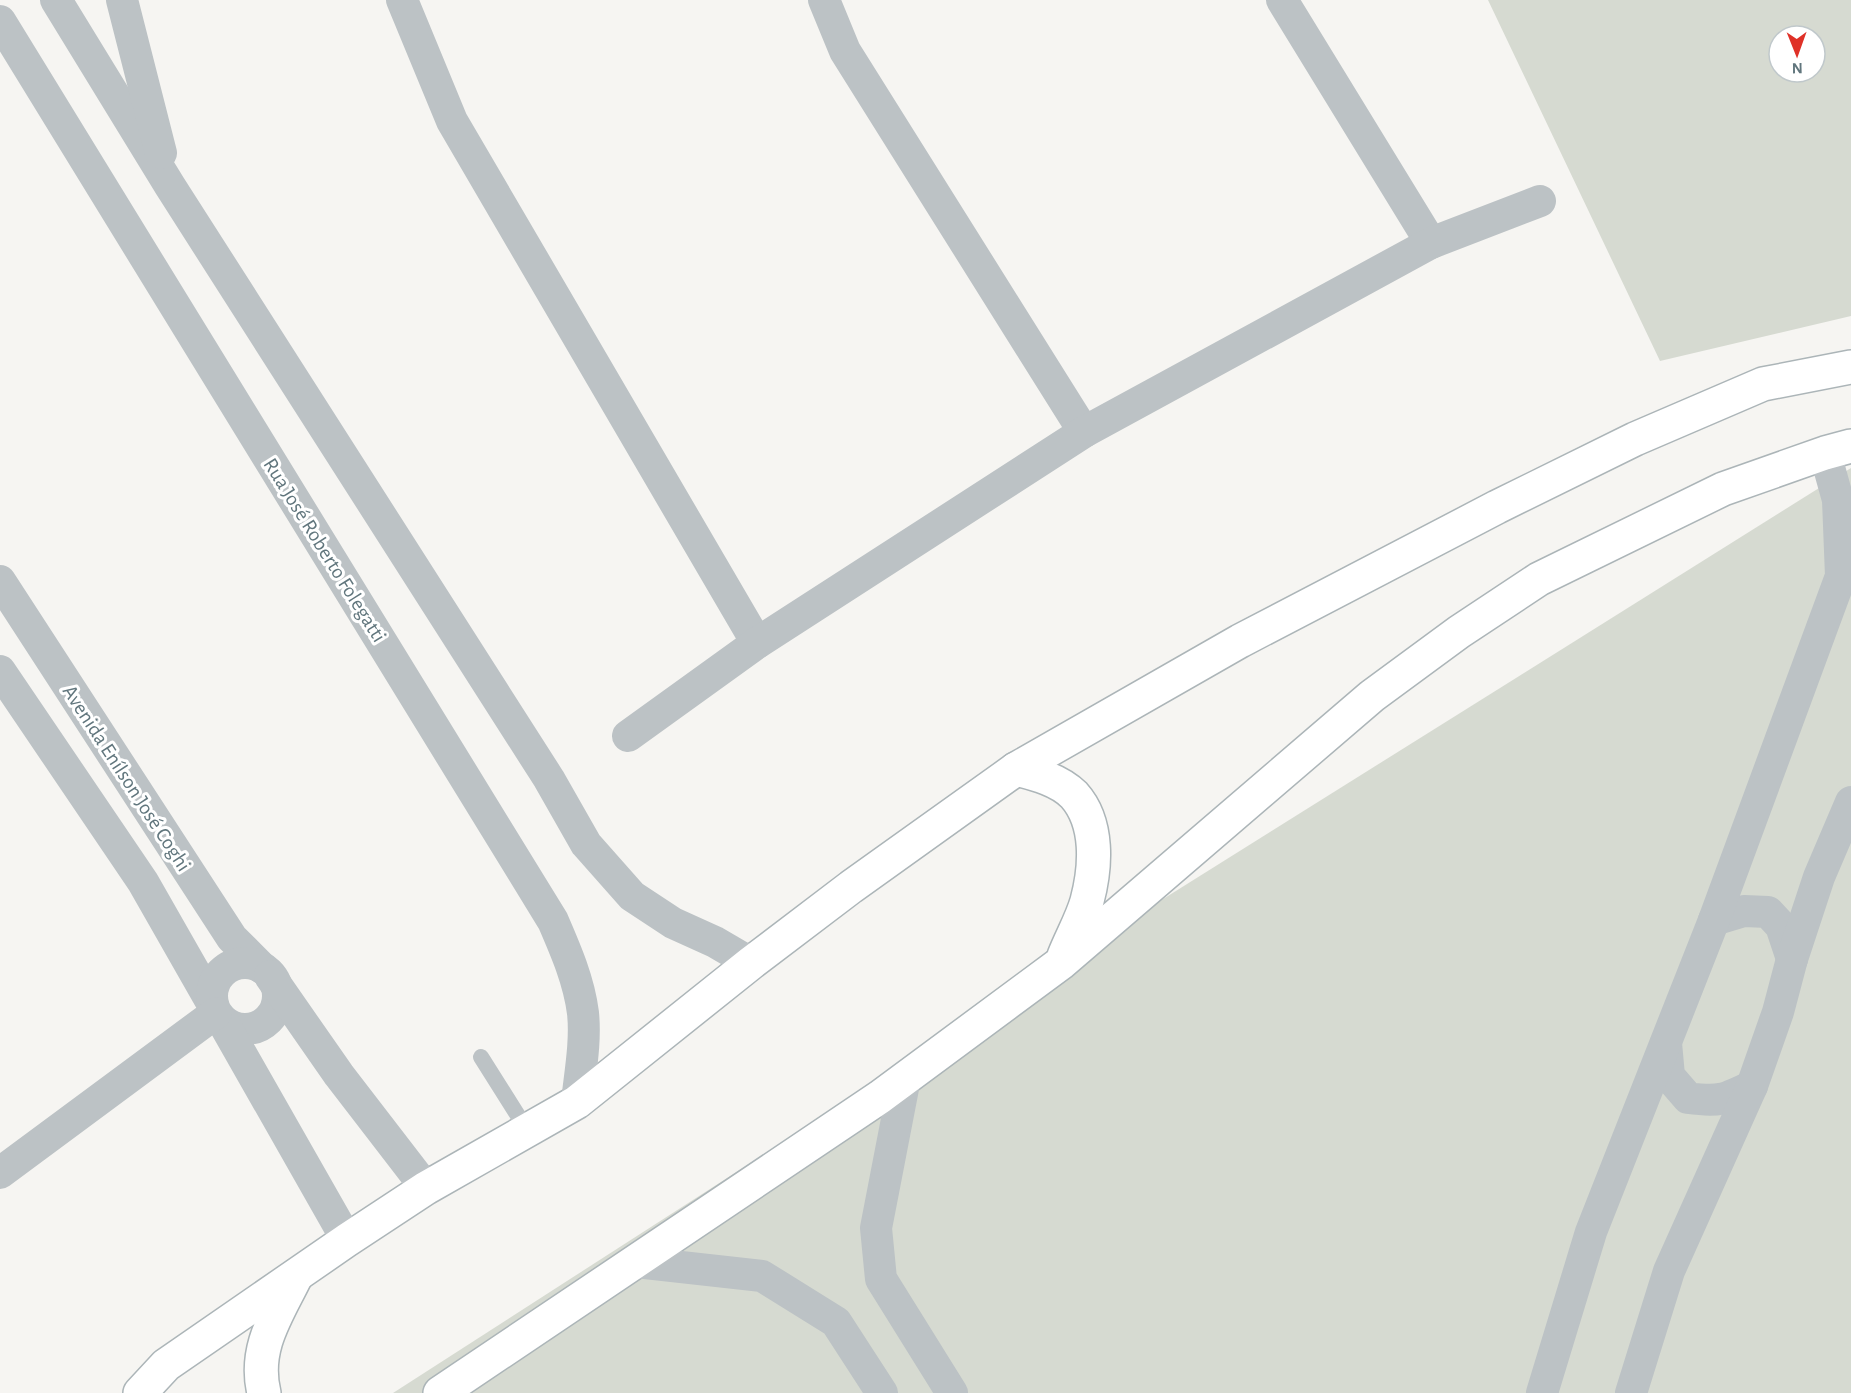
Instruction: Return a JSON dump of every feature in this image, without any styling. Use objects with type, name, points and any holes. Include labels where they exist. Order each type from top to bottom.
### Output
[{"type":"main road","points":[[140,1393],[166,1365],[347,1240],[426,1188],[577,1102],[851,887],[1016,769],[1240,641],[1497,507],[1635,439],[1763,384],[1851,367]]},
{"type":"main road","points":[[440,1393],[905,1078],[1060,963],[1372,696],[1477,620],[1539,579],[1723,489],[1838,449]]},
{"type":"main road","points":[[1016,769],[1048,778],[1074,795],[1089,822],[1094,855],[1087,901],[1060,963]]},
{"type":"main road","points":[[264,1393],[260,1374],[264,1344],[297,1275]]},
{"type":"street","points":[[56,0],[170,186],[549,779],[586,844],[632,896],[673,923],[715,942],[752,963]]},
{"type":"street","points":[[122,0],[170,186]]},
{"type":"street","points":[[402,0],[452,121],[757,643]]},
{"type":"street","points":[[824,0],[845,51],[1084,432]]},
{"type":"street","points":[[1282,0],[1431,243]]},
{"type":"street","name":"Rua José Roberto Folegatti","points":[[0,21],[553,921],[575,974],[583,1014],[577,1102]]},
{"type":"street","points":[[628,736],[757,643],[1084,432],[1431,243],[1540,201]]},
{"type":"street","points":[[1542,1393],[1591,1232],[1714,920],[1841,576],[1838,449]]},
{"type":"street","name":"Avenida Enílson José Coghi","points":[[3,594],[231,938],[266,972],[339,1075],[426,1188]]},
{"type":"street","name":"Avenida Enílson José Coghi","points":[[0,671],[143,882],[347,1240]]},
{"type":"street","points":[[1631,1393],[1669,1271],[1752,1086],[1778,1012],[1792,959],[1819,877],[1851,802]]},
{"type":"street","points":[[1714,920],[1744,911],[1768,912],[1781,926],[1792,959]]},
{"type":"street","points":[[241,963],[252,964],[266,972],[276,985],[278,996],[277,1006],[272,1016],[254,1028],[232,1027],[217,1013],[212,992],[215,982],[230,966],[241,963]]},
{"type":"street","points":[[0,1173],[217,1013]]},
{"type":"street","points":[[1666,1042],[1669,1076],[1688,1098],[1715,1101],[1733,1096],[1752,1086]]},
{"type":"street","points":[[905,1078],[876,1228],[881,1279],[952,1393]]},
{"type":"street","points":[[636,1262],[762,1276],[836,1322],[882,1393]]},
{"type":"lane","points":[[481,1058],[527,1130]]},
{"type":"shaded area","points":[[1488,0],[1851,0],[1851,316],[1660,361]]},
{"type":"shaded area","points":[[1851,468],[1851,1393],[393,1393],[1061,963]]}]
